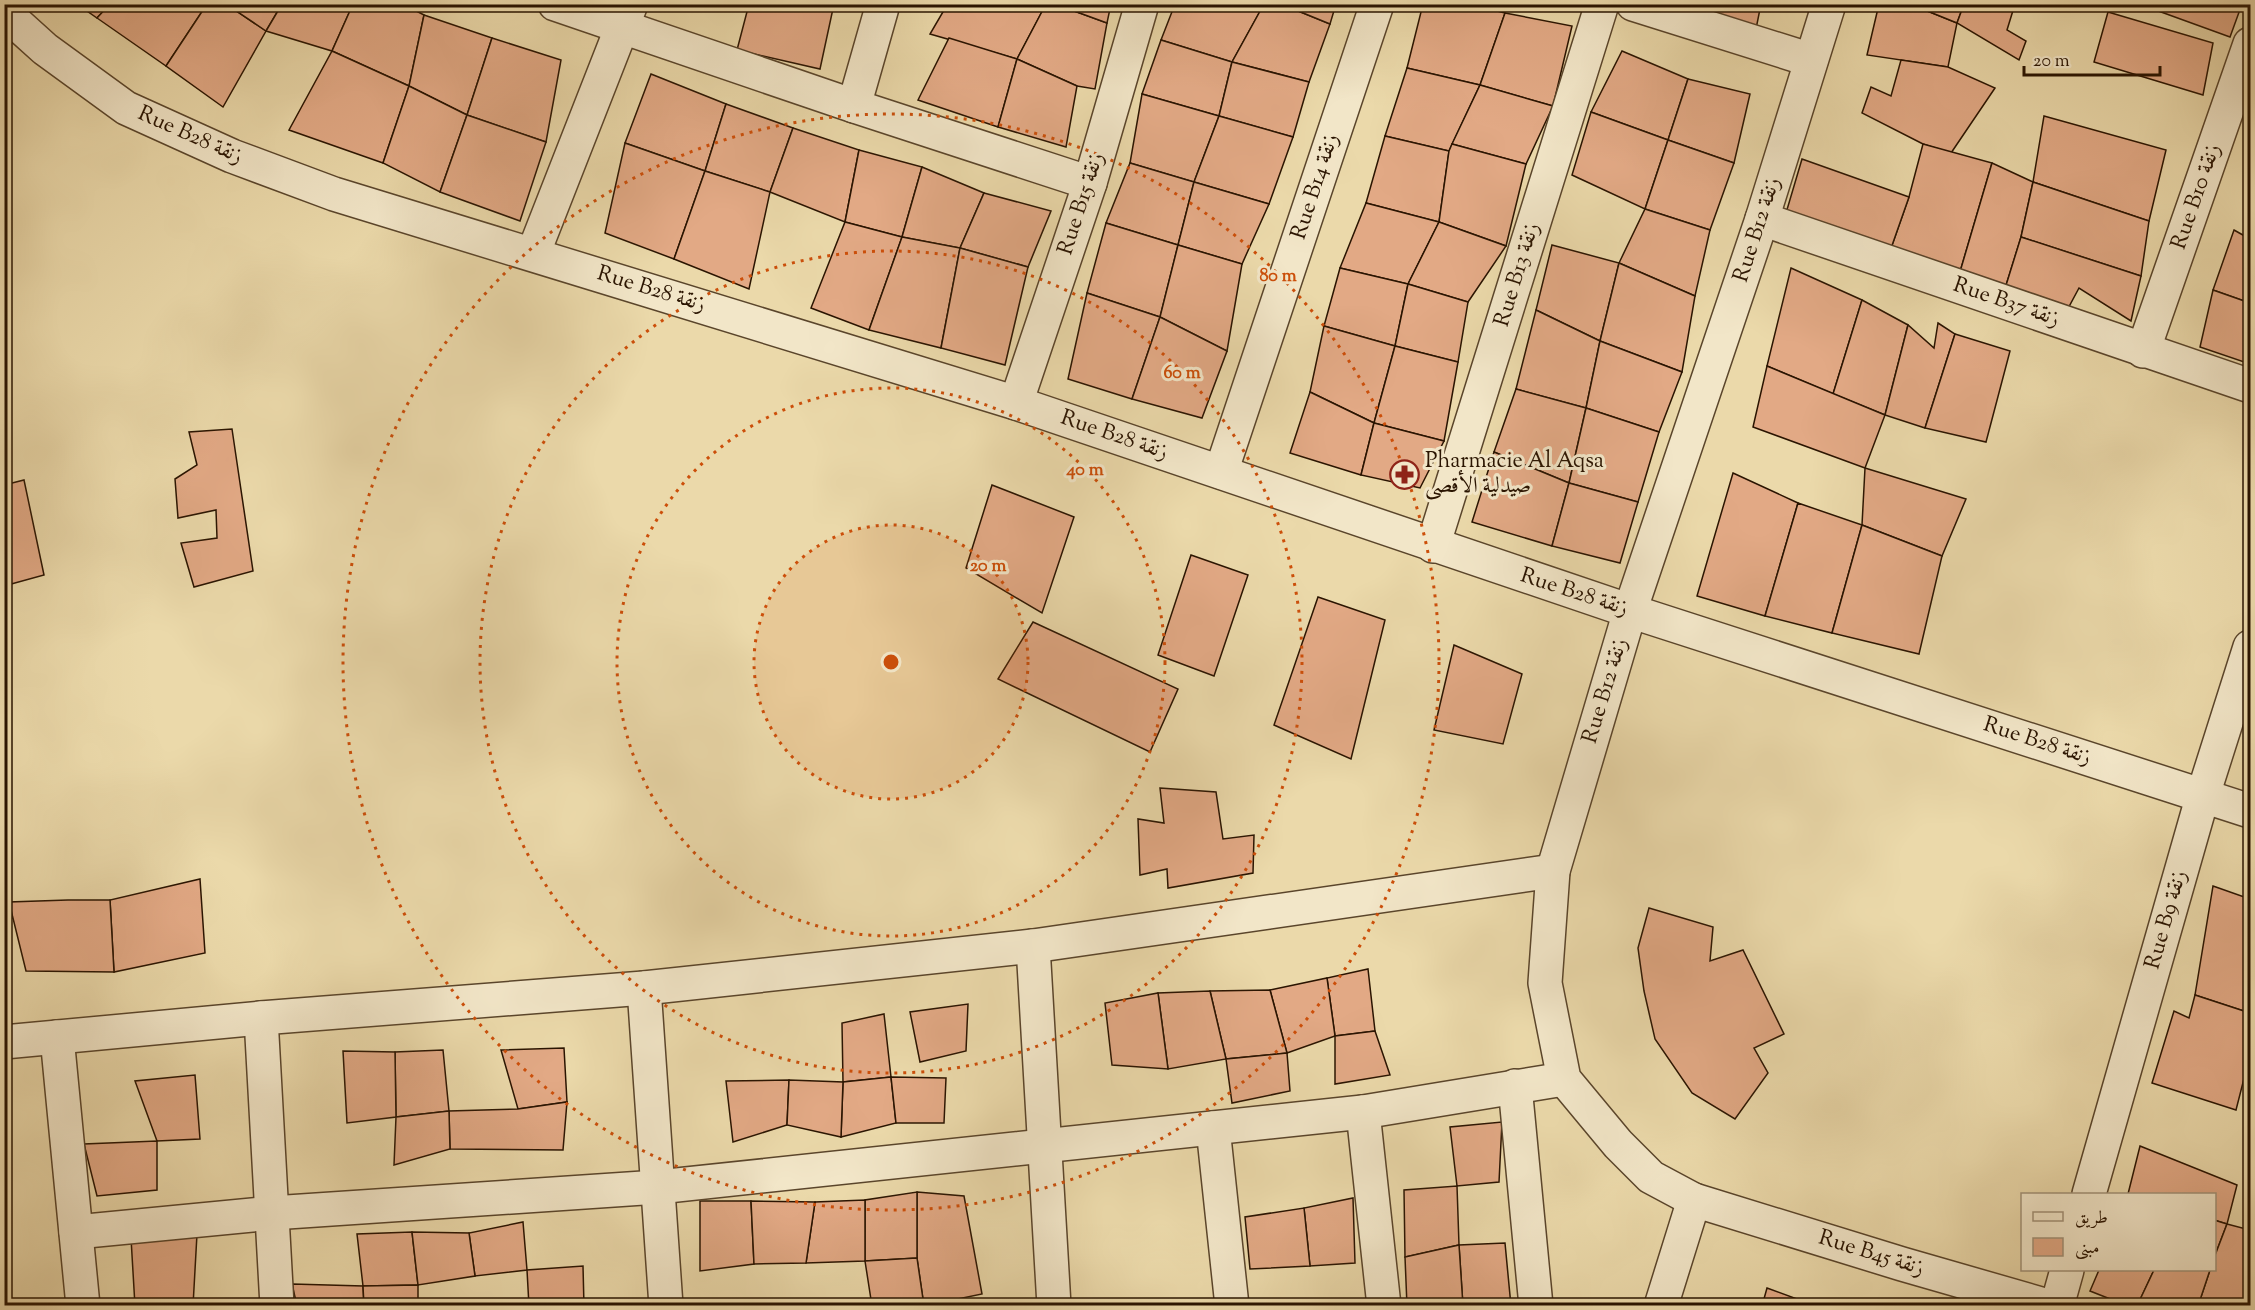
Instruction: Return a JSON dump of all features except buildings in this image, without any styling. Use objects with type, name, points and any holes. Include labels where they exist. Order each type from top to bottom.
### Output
[{"type":"street","points":[[555,4],[627,17],[854,106],[1090,183]]},
{"type":"street","points":[[854,106],[883,4]]},
{"type":"street","name":"Rue B15 زنقة","points":[[1016,403],[1090,183],[1142,4]]},
{"type":"street","name":"Rue B14 زنقة","points":[[1221,472],[1377,4]]},
{"type":"street","name":"Rue B13 زنقة","points":[[1433,546],[1602,4]]},
{"type":"street","points":[[1633,4],[1811,60]]},
{"type":"street","name":"Rue B12 زنقة","points":[[1694,1200],[1651,1177],[1618,1144],[1564,1079],[1545,983],[1553,871],[1630,611],[1762,219],[1829,4]]},
{"type":"street","name":"Rue B28 زنقة","points":[[4,12],[45,49],[126,108],[232,156],[334,194],[1016,403],[1433,546],[2250,811]]},
{"type":"street","points":[[533,254],[627,17]]},
{"type":"street","name":"Rue B10 زنقة","points":[[2143,351],[2250,44]]},
{"type":"street","name":"Rue B37 زنقة","points":[[1762,219],[2250,386]]},
{"type":"street","name":"Rue B9 زنقة","points":[[2089,1193],[2203,795],[2250,647]]},
{"type":"street","points":[[4,1042],[261,1018],[644,988],[1033,946],[1553,871]]},
{"type":"street","points":[[1033,946],[1054,1305]]},
{"type":"street","points":[[644,988],[666,1305]]},
{"type":"street","points":[[261,1018],[277,1305]]},
{"type":"street","points":[[57,1037],[83,1305]]},
{"type":"street","points":[[76,1232],[272,1213],[658,1187],[1363,1112],[1564,1079]]},
{"type":"street","points":[[1515,1086],[1536,1305]]},
{"type":"street","points":[[1363,1112],[1384,1305]]},
{"type":"street","points":[[1213,1128],[1232,1305]]},
{"type":"street","points":[[1661,1305],[1694,1200]]},
{"type":"street","name":"Rue B45 زنقة","points":[[1694,1200],[1902,1264],[2048,1305]]},
{"type":"street","points":[[2057,1305],[2066,1271]]},
{"type":"place","name":"Pharmacie Al Aqsa صيدلية الأقصى","points":[[1404,475]]}]
